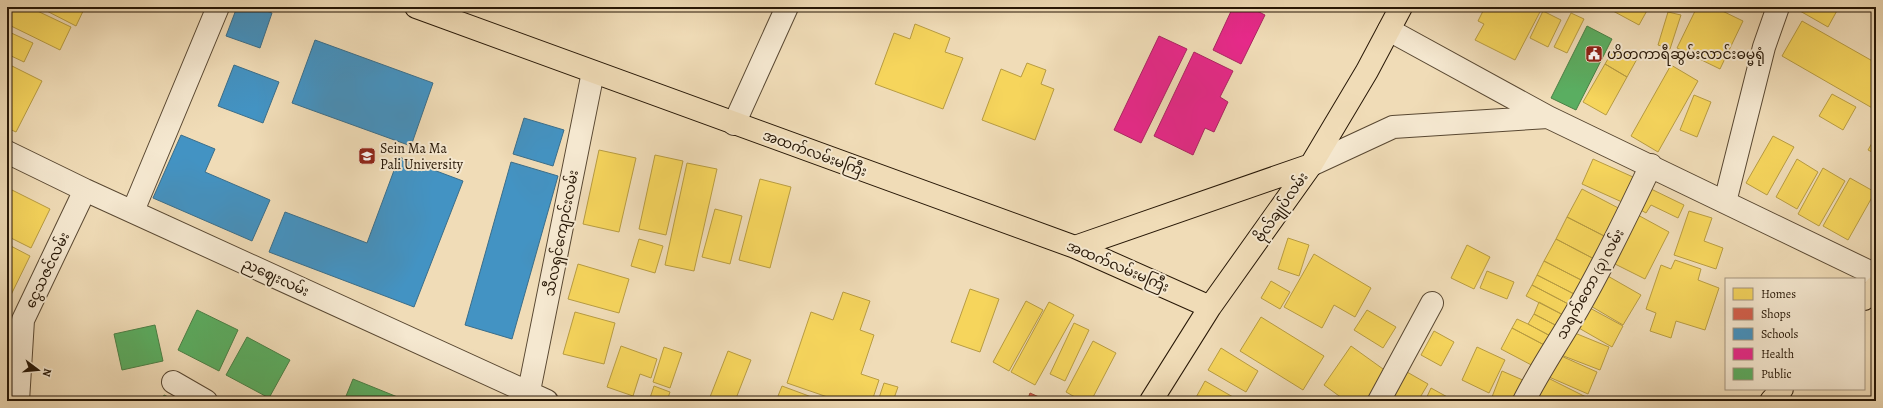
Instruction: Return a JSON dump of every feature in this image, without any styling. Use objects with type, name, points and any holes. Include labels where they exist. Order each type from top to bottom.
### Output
[{"type":"main road","name":"အထက်လမ်းမကြီး","points":[[416,7],[1075,247],[1210,307]]},
{"type":"main road","name":"ဗိုလ်ချုပ်လမ်း","points":[[1151,401],[1210,307],[1311,165],[1401,7]]},
{"type":"main road","points":[[1075,247],[1311,165]]},
{"type":"main road","points":[[1865,298],[1876,287]]},
{"type":"main road","points":[[1771,401],[1781,390]]},
{"type":"street","points":[[132,211],[218,7]]},
{"type":"street","points":[[734,124],[787,7]]},
{"type":"street","points":[[1724,202],[1764,47],[1778,7]]},
{"type":"street","points":[[1389,30],[1548,118],[1651,165],[1876,275]]},
{"type":"street","name":"သီလရှင်ကျောင်းလမ်း","points":[[534,399],[593,72]]},
{"type":"street","points":[[1311,165],[1393,127],[1548,118]]},
{"type":"street","name":"ညဈေးလမ်း","points":[[7,152],[534,399]]},
{"type":"street","name":"သရက်တော (၃) လမ်း","points":[[1524,401],[1535,378],[1575,314],[1622,226],[1651,165]]},
{"type":"street","name":"ငွေသဇင်လမ်း","points":[[18,401],[15,316],[86,190]]},
{"type":"street","points":[[1379,401],[1432,303]]},
{"type":"street","points":[[173,382],[206,401]]},
{"type":"building: Homes","points":[[7,7],[29,7],[71,27],[60,50],[7,24]]},
{"type":"building: Homes","points":[[39,7],[85,7],[76,26]]},
{"type":"building: Homes","points":[[1485,7],[1542,8],[1515,60],[1475,40],[1484,24],[1478,21]]},
{"type":"building: Homes","points":[[1615,7],[1649,7],[1639,25],[1613,11]]},
{"type":"building: Homes","points":[[1697,7],[1714,7],[1743,21],[1720,69],[1677,48]]},
{"type":"building: Homes","points":[[1752,7],[1765,7],[1762,12]]},
{"type":"building: Homes","points":[[1793,7],[1839,7],[1828,27]]},
{"type":"building: Homes","points":[[1543,11],[1561,20],[1548,47],[1530,38]]},
{"type":"building: Homes","points":[[1668,12],[1681,15],[1670,49],[1658,45]]},
{"type":"building: Homes","points":[[1571,13],[1584,19],[1567,53],[1554,47]]},
{"type":"building: Homes","points":[[1802,21],[1876,63],[1876,105],[1874,109],[1782,56]]},
{"type":"building: Homes","points":[[915,24],[950,38],[945,52],[963,58],[943,109],[875,84],[894,33],[910,39]]},
{"type":"building: Homes","points":[[7,31],[33,43],[24,62],[7,54]]},
{"type":"building: Homes","points":[[1615,47],[1637,59],[1627,77],[1605,64]]},
{"type":"building: Homes","points":[[1027,63],[1046,70],[1041,84],[1054,89],[1035,140],[982,120],[1001,69],[1021,77]]},
{"type":"building: Homes","points":[[1605,64],[1627,77],[1606,115],[1583,102]]},
{"type":"building: Homes","points":[[10,65],[42,81],[16,132],[7,128],[7,71]]},
{"type":"building: Homes","points":[[1671,65],[1698,81],[1658,152],[1631,136]]},
{"type":"building: Homes","points":[[1832,94],[1856,107],[1843,130],[1819,116]]},
{"type":"building: Homes","points":[[1694,95],[1711,102],[1697,137],[1680,130]]},
{"type":"building: Homes","points":[[1773,136],[1794,147],[1767,195],[1746,183]]},
{"type":"building: Homes","points":[[1876,136],[1876,154],[1868,150]]},
{"type":"building: Homes","points":[[599,150],[636,158],[619,232],[583,224]]},
{"type":"building: Homes","points":[[655,155],[683,161],[666,235],[639,229]]},
{"type":"building: Homes","points":[[1593,159],[1633,177],[1622,202],[1582,184]]},
{"type":"building: Homes","points":[[1797,159],[1818,172],[1797,209],[1776,197]]},
{"type":"building: Homes","points":[[687,163],[717,169],[694,271],[665,265]]},
{"type":"building: Homes","points":[[1823,168],[1845,181],[1819,226],[1798,214]]},
{"type":"building: Homes","points":[[1850,178],[1875,192],[1848,240],[1823,226]]},
{"type":"building: Homes","points":[[760,179],[791,187],[770,268],[739,260]]},
{"type":"building: Homes","points":[[8,188],[50,209],[31,248],[7,236]]},
{"type":"building: Homes","points":[[1649,188],[1684,205],[1678,218],[1651,205],[1646,213],[1639,209]]},
{"type":"building: Homes","points":[[1582,189],[1624,211],[1610,239],[1567,217]]},
{"type":"building: Homes","points":[[715,209],[742,216],[730,264],[702,257]]},
{"type":"building: Homes","points":[[1689,211],[1712,218],[1704,241],[1723,248],[1716,269],[1674,255]]},
{"type":"building: Homes","points":[[1636,214],[1669,232],[1645,279],[1611,262]]},
{"type":"building: Homes","points":[[1567,217],[1610,239],[1598,261],[1556,239]]},
{"type":"building: Homes","points":[[1288,238],[1309,245],[1299,276],[1278,269]]},
{"type":"building: Homes","points":[[639,239],[663,246],[655,273],[631,266]]},
{"type":"building: Homes","points":[[1556,239],[1598,261],[1587,283],[1544,261]]},
{"type":"building: Homes","points":[[7,244],[30,256],[9,299],[7,298]]},
{"type":"building: Homes","points":[[1467,245],[1490,257],[1474,289],[1451,278]]},
{"type":"building: Homes","points":[[1314,254],[1371,288],[1355,317],[1334,305],[1322,328],[1284,307]]},
{"type":"building: Homes","points":[[1675,260],[1701,269],[1698,280],[1719,288],[1705,330],[1676,321],[1671,338],[1650,331],[1656,313],[1646,309],[1661,265],[1671,269]]},
{"type":"building: Homes","points":[[1544,261],[1587,283],[1580,297],[1537,275]]},
{"type":"building: Homes","points":[[578,264],[629,279],[619,313],[568,299]]},
{"type":"building: Homes","points":[[1487,271],[1514,282],[1507,299],[1480,288]]},
{"type":"building: Homes","points":[[1537,275],[1580,297],[1574,307],[1532,285]]},
{"type":"building: Homes","points":[[1606,275],[1641,295],[1623,325],[1589,305]]},
{"type":"building: Homes","points":[[1271,281],[1290,292],[1280,309],[1261,298]]},
{"type":"building: Homes","points":[[1532,285],[1574,307],[1569,318],[1526,296]]},
{"type":"building: Homes","points":[[970,289],[999,299],[980,352],[951,342]]},
{"type":"building: Homes","points":[[843,292],[870,301],[860,330],[874,335],[861,374],[879,380],[872,401],[839,401],[787,383],[811,312],[833,320]]},
{"type":"building: Homes","points":[[1026,301],[1043,310],[1009,371],[993,362]]},
{"type":"building: Homes","points":[[1049,302],[1074,315],[1035,385],[1011,372]]},
{"type":"building: Homes","points":[[1539,302],[1569,318],[1561,328],[1534,314]]},
{"type":"building: Homes","points":[[1588,307],[1623,326],[1612,347],[1577,327]]},
{"type":"building: Homes","points":[[1367,310],[1396,327],[1383,348],[1354,330]]},
{"type":"building: Homes","points":[[575,312],[615,323],[604,364],[563,354]]},
{"type":"building: Homes","points":[[1534,314],[1561,328],[1556,339],[1528,324]]},
{"type":"building: Homes","points":[[1261,317],[1324,356],[1303,390],[1240,351]]},
{"type":"building: Homes","points":[[1517,319],[1556,339],[1550,348],[1512,328]]},
{"type":"building: Homes","points":[[1074,323],[1089,330],[1065,381],[1050,374]]},
{"type":"building: Homes","points":[[1512,328],[1550,348],[1539,369],[1501,349]]},
{"type":"building: Homes","points":[[1434,331],[1454,342],[1441,366],[1421,355]]},
{"type":"building: Homes","points":[[1570,331],[1609,347],[1600,370],[1561,355]]},
{"type":"building: Homes","points":[[1093,341],[1116,353],[1091,401],[1082,401],[1066,392]]},
{"type":"building: Homes","points":[[621,346],[657,359],[651,378],[640,374],[633,396],[607,387]]},
{"type":"building: Homes","points":[[1351,346],[1390,374],[1371,401],[1346,401],[1324,385]]},
{"type":"building: Homes","points":[[664,347],[682,353],[670,388],[653,382]]},
{"type":"building: Homes","points":[[1477,347],[1505,360],[1489,393],[1462,380]]},
{"type":"building: Homes","points":[[1221,348],[1258,371],[1246,392],[1208,370]]},
{"type":"building: Homes","points":[[728,351],[751,360],[735,401],[720,401],[710,397]]},
{"type":"building: Homes","points":[[1559,355],[1597,372],[1588,394],[1549,377]]},
{"type":"building: Homes","points":[[1502,371],[1525,381],[1516,401],[1502,401],[1492,397]]},
{"type":"building: Homes","points":[[1407,372],[1428,384],[1418,401],[1389,401]]},
{"type":"building: Homes","points":[[1544,376],[1588,398],[1586,401],[1532,401]]},
{"type":"building: Homes","points":[[1205,381],[1240,401],[1194,401]]},
{"type":"building: Homes","points":[[884,383],[898,387],[893,401],[878,401]]},
{"type":"building: Homes","points":[[654,386],[670,392],[667,401],[649,401]]},
{"type":"building: Homes","points":[[782,386],[817,399],[816,401],[776,401]]},
{"type":"building: Homes","points":[[1431,388],[1451,399],[1450,401],[1425,401]]},
{"type":"building: Shops","points":[[1030,393],[1048,401],[1027,401]]},
{"type":"building: Schools","points":[[237,7],[255,7],[272,13],[260,48],[226,36]]},
{"type":"building: Schools","points":[[315,40],[433,83],[411,146],[292,103]]},
{"type":"building: Schools","points":[[234,65],[279,82],[263,123],[218,106]]},
{"type":"building: Schools","points":[[524,118],[564,130],[553,166],[513,154]]},
{"type":"building: Schools","points":[[181,135],[215,149],[205,172],[270,200],[252,241],[153,198]]},
{"type":"building: Schools","points":[[399,157],[463,181],[414,307],[269,252],[285,212],[367,243]]},
{"type":"building: Schools","points":[[511,162],[558,176],[512,339],[465,325]]},
{"type":"building: Health","points":[[1233,7],[1249,7],[1265,15],[1241,64],[1213,50]]},
{"type":"building: Health","points":[[1159,36],[1187,49],[1141,143],[1114,130]]},
{"type":"building: Health","points":[[1194,52],[1233,71],[1220,97],[1228,102],[1214,132],[1205,128],[1193,155],[1154,136]]},
{"type":"building: Public","points":[[1587,26],[1612,39],[1576,110],[1551,98]]},
{"type":"building: Public","points":[[197,310],[238,330],[219,371],[178,350]]},
{"type":"building: Public","points":[[155,325],[163,361],[122,370],[114,334]]},
{"type":"building: Public","points":[[247,337],[290,360],[269,398],[226,375]]},
{"type":"building: Public","points":[[353,379],[400,398],[399,401],[344,401]]},
{"type":"building: Public","points":[[164,395],[177,401],[161,401]]},
{"type":"place","name":"ဟိတကာရီဆွမ်းလာင်းဓမ္မရုံ","points":[[1594,54]]},
{"type":"place","name":"Sein Ma Ma Pali University","points":[[367,156]]}]
